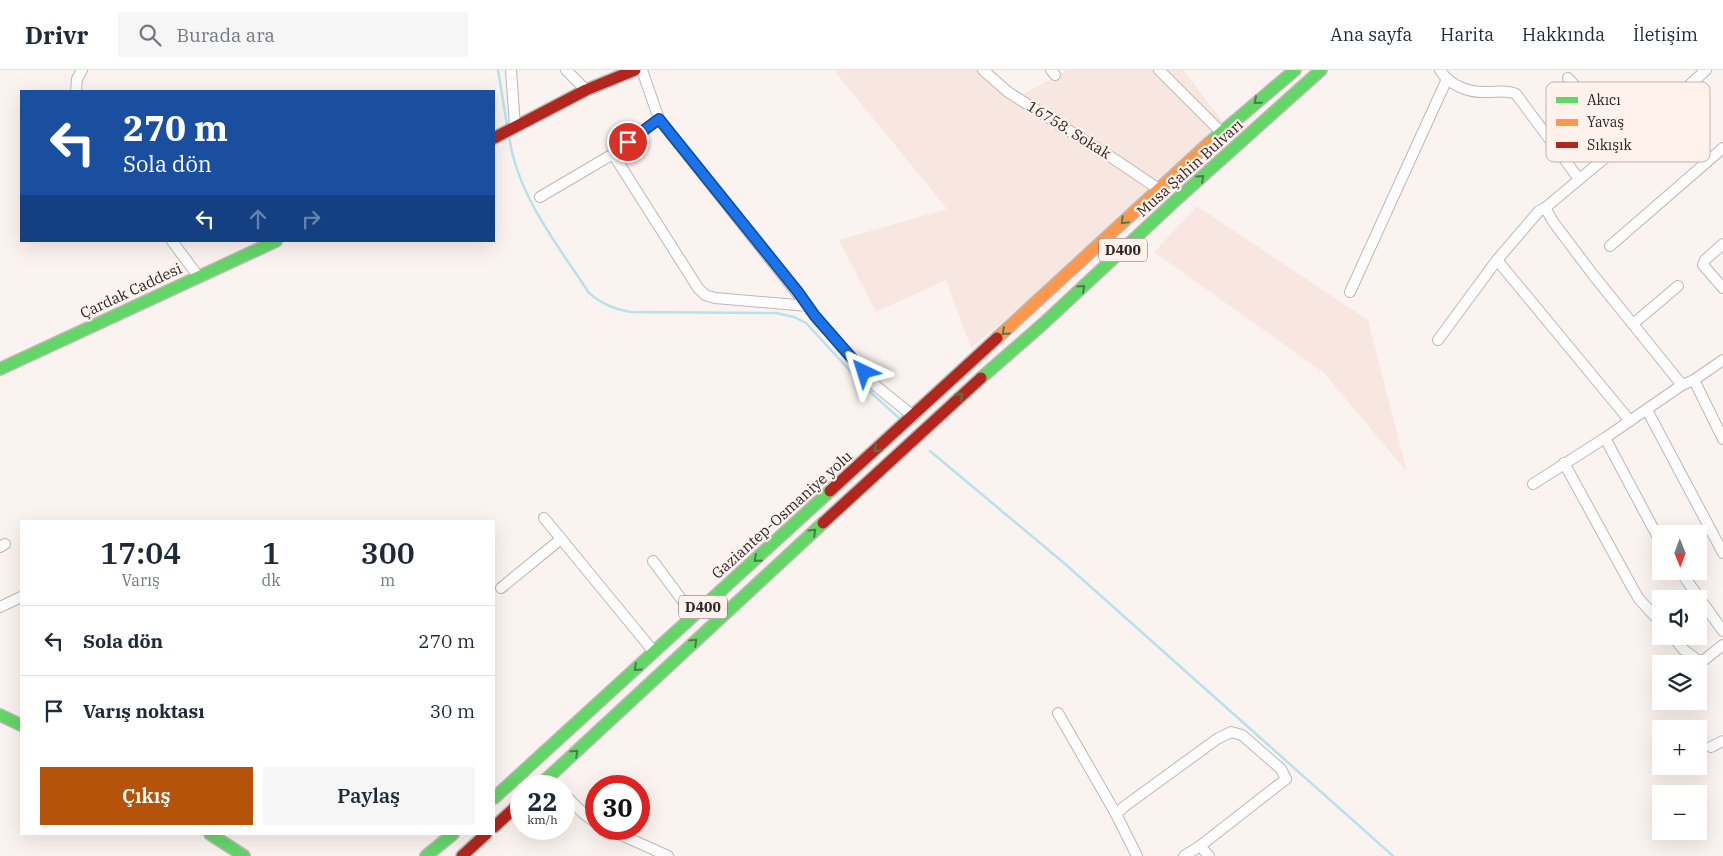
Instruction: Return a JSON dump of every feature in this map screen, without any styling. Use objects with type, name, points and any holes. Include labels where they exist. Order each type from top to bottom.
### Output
[{"type":"main road","points":[[495,137],[586,90],[635,70]]},
{"type":"main road","name":"Musa Şahin Bulvarı","points":[[913,416],[1098,246],[1157,188],[1260,97],[1295,70]]},
{"type":"main road","name":"Musa Şahin Bulvarı","points":[[558,775],[924,429],[1321,70]]},
{"type":"main road","name":"Çardak Caddesi","points":[[0,369],[274,242]]},
{"type":"main road","name":"Gaziantep-Osmaniye yolu","points":[[495,797],[913,416]]},
{"type":"main road","points":[[0,715],[20,725]]},
{"type":"main road","points":[[495,826],[510,812]]},
{"type":"main road","points":[[212,835],[244,856]]},
{"type":"main road","points":[[426,856],[452,835]]},
{"type":"main road","points":[[462,856],[485,835]]},
{"type":"street","points":[[76,90],[77,79],[82,70]]},
{"type":"street","points":[[511,70],[513,128]]},
{"type":"street","points":[[566,70],[586,90]]},
{"type":"street","points":[[642,70],[659,119],[808,306],[876,386],[913,416]]},
{"type":"street","name":"16758. Sokak","points":[[982,70],[1008,92],[1157,188]]},
{"type":"street","points":[[1159,70],[1221,132]]},
{"type":"street","points":[[1440,70],[1447,79],[1467,90],[1509,92],[1521,99],[1546,133]]},
{"type":"street","points":[[1692,82],[1706,70]]},
{"type":"street","points":[[1568,78],[1572,82]]},
{"type":"street","points":[[1350,292],[1447,79]]},
{"type":"street","points":[[540,196],[613,154],[659,119]]},
{"type":"street","points":[[1710,159],[1723,148]]},
{"type":"street","points":[[613,154],[698,288],[706,295],[727,300],[808,306]]},
{"type":"street","points":[[1567,162],[1579,178]]},
{"type":"street","points":[[1438,340],[1497,260],[1539,211],[1545,208],[1598,162]]},
{"type":"street","points":[[1610,246],[1707,162]]},
{"type":"street","points":[[1545,208],[1559,231],[1682,385]]},
{"type":"street","points":[[173,242],[198,276]]},
{"type":"street","points":[[1723,244],[1705,260],[1703,265],[1723,288]]},
{"type":"street","points":[[1497,260],[1630,421]]},
{"type":"street","points":[[1633,324],[1678,286]]},
{"type":"street","points":[[1533,484],[1723,360]]},
{"type":"street","points":[[1694,380],[1723,439]]},
{"type":"street","points":[[1647,410],[1723,553]]},
{"type":"street","points":[[1605,438],[1652,526]]},
{"type":"street","points":[[1564,463],[1632,587],[1652,612]]},
{"type":"street","points":[[544,518],[654,652]]},
{"type":"street","points":[[501,588],[561,539]]},
{"type":"street","points":[[653,561],[694,616]]},
{"type":"street","points":[[1686,580],[1723,632]]},
{"type":"street","points":[[0,607],[20,597]]},
{"type":"street","points":[[1680,645],[1699,661],[1704,660],[1723,645]]},
{"type":"street","points":[[1058,713],[1116,814],[1137,856]]},
{"type":"street","points":[[1116,814],[1217,739],[1231,732],[1242,735],[1281,769],[1286,780],[1200,846],[1184,856]]},
{"type":"street","points":[[1711,747],[1723,741]]},
{"type":"street","points":[[575,805],[585,815]]},
{"type":"street","points":[[632,840],[668,856]]},
{"type":"street","points":[[1200,846],[1209,856]]},
{"type":"shaded area","points":[[838,70],[977,70],[1011,101],[1067,70],[1183,70],[1232,133],[971,348],[946,280],[876,312],[839,240],[947,209],[836,73]]},
{"type":"shaded area","points":[[1197,206],[1368,320],[1407,472],[1324,373],[1154,252]]},
{"type":"waterway","points":[[498,70],[507,125]]},
{"type":"waterway","points":[[509,136],[513,158],[529,199],[589,293],[594,297],[609,305],[631,312],[776,313],[794,317],[806,323],[866,388],[900,419]]},
{"type":"waterway","points":[[930,451],[1064,563],[1393,856]]},
{"type":"traffic: fast","points":[[1209,143],[1295,70]]},
{"type":"traffic: fast","points":[[981,378],[1044,323],[1176,200],[1321,70]]},
{"type":"traffic: fast","points":[[0,369],[274,242]]},
{"type":"traffic: fast","points":[[495,797],[830,491]]},
{"type":"traffic: fast","points":[[551,775],[823,523]]},
{"type":"traffic: fast","points":[[0,715],[20,725]]},
{"type":"traffic: fast","points":[[212,835],[244,856]]},
{"type":"traffic: fast","points":[[426,856],[452,835]]},
{"type":"traffic: slow","points":[[997,338],[1209,143]]},
{"type":"traffic: jam","points":[[495,137],[586,90],[635,70]]},
{"type":"traffic: jam","points":[[830,491],[997,338]]},
{"type":"traffic: jam","points":[[823,523],[981,378]]},
{"type":"traffic: jam","points":[[495,826],[510,812]]},
{"type":"traffic: jam","points":[[462,856],[485,835]]},
{"type":"route","points":[[628,142],[659,119],[798,292],[815,316],[864,372]]}]
